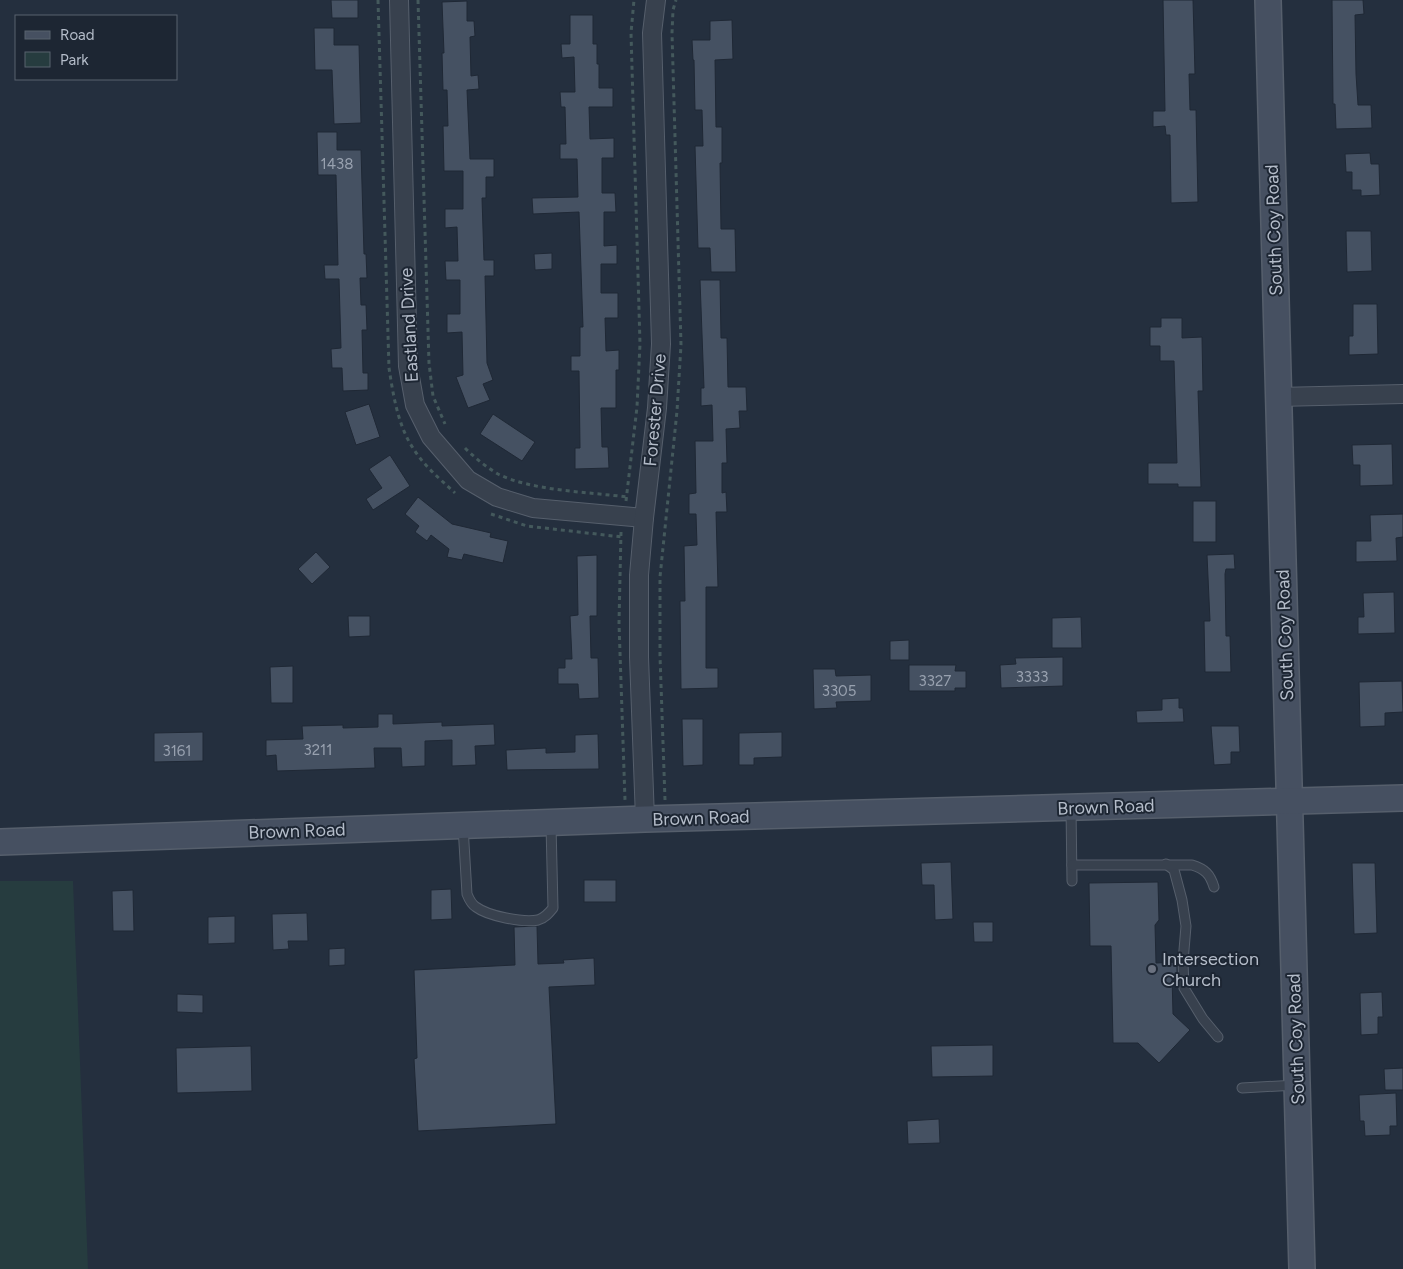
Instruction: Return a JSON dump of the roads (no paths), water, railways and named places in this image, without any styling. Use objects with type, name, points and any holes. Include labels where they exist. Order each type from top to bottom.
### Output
[{"type":"street","name":"Eastland Drive","points":[[399,0],[408,366],[415,405],[431,438],[468,480],[497,496],[533,508],[644,518]]},
{"type":"street","name":"Forester Drive","points":[[645,819],[639,575],[658,408],[661,344],[652,33],[656,0]]},
{"type":"street","name":"South Coy Road","points":[[1268,0],[1302,1269]]},
{"type":"street","points":[[1278,397],[1403,394]]},
{"type":"street","name":"Brown Road","points":[[0,842],[645,819],[1403,798]]},
{"type":"lane","points":[[1071,808],[1072,881]]},
{"type":"lane","points":[[463,826],[467,894],[470,902],[490,914],[517,919],[537,920],[548,915],[553,908],[551,823]]},
{"type":"lane","points":[[1166,864],[1174,870],[1182,900],[1186,926],[1183,962],[1184,988],[1203,1019],[1218,1038]]},
{"type":"lane","points":[[1072,865],[1192,864],[1202,868],[1209,874],[1214,887]]},
{"type":"lane","points":[[1242,1088],[1297,1085]]},
{"type":"place","name":"Intersection Church","points":[[1152,969]]}]
